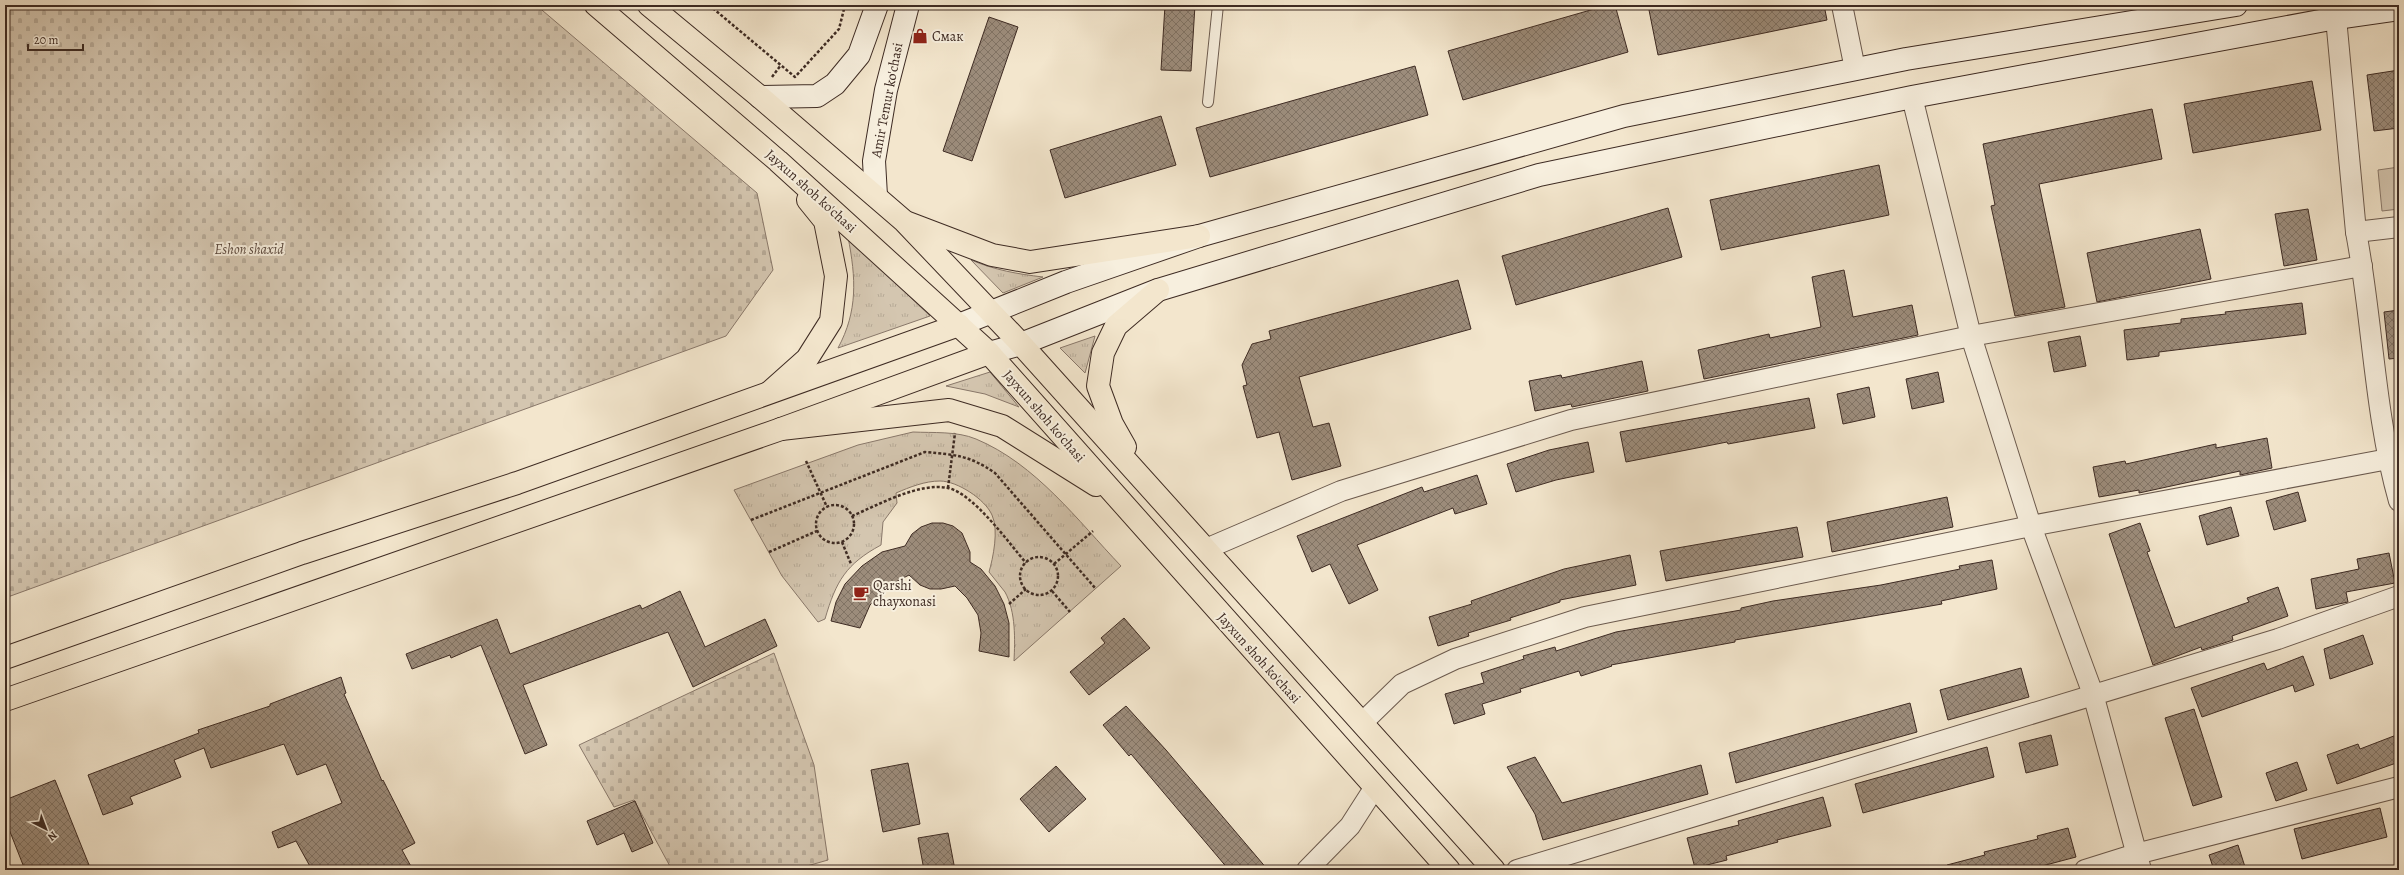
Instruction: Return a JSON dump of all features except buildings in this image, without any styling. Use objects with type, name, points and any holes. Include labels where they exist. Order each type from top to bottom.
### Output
[{"type":"main road","name":"Jayxun shoh ko'chasi","points":[[596,5],[778,161],[989,353],[1119,501],[1449,870]]},
{"type":"main road","points":[[648,5],[760,97],[904,221],[1021,344],[1363,722],[1494,870]]},
{"type":"main road","points":[[760,97],[817,96],[836,84],[859,55],[877,5]]},
{"type":"main road","name":"Amir Temur ko'chasi","points":[[876,196],[874,161],[886,90],[908,5]]},
{"type":"main road","points":[[5,658],[302,553],[517,483],[959,325],[1066,282],[1198,236],[1624,116],[1906,59],[2236,5]]},
{"type":"main road","points":[[5,700],[782,429],[989,353],[1021,344],[1158,290],[1539,175],[1912,97],[2336,18],[2399,9]]},
{"type":"main road","points":[[770,392],[807,359],[832,321],[836,276],[825,221],[778,161]]},
{"type":"main road","points":[[904,221],[992,254],[1030,262],[1198,236]]},
{"type":"main road","points":[[1145,481],[1112,424],[1098,386],[1104,354],[1116,326],[1158,290]]},
{"type":"main road","points":[[782,429],[949,410],[1002,426],[1119,501]]},
{"type":"street","points":[[1842,5],[1856,69]]},
{"type":"street","points":[[2336,18],[2356,232],[2399,501]]},
{"type":"street","points":[[1912,97],[1972,336],[2030,526],[2093,694],[2139,862]]},
{"type":"street","points":[[2356,232],[2399,227]]},
{"type":"street","points":[[1206,549],[1341,491],[1570,420],[1972,336],[2362,266]]},
{"type":"street","points":[[1363,722],[1402,684],[1455,659],[1585,617],[2030,526],[2393,458]]},
{"type":"street","points":[[1517,870],[2278,639],[2399,596]]},
{"type":"street","points":[[1307,870],[1350,826],[1375,787]]},
{"type":"street","points":[[2085,870],[2139,862],[2399,787]]},
{"type":"lane","points":[[1208,102],[1218,5]]},
{"type":"path","points":[[709,5],[795,77],[839,29],[845,5]]},
{"type":"path","points":[[771,77],[781,65]]},
{"type":"path","points":[[948,488],[955,431]]},
{"type":"path","points":[[751,520],[925,452],[952,454],[976,460],[995,473],[1096,589]]},
{"type":"path","points":[[806,461],[827,507]]},
{"type":"path","points":[[852,516],[904,495],[930,488],[948,488],[971,500],[1026,562]]},
{"type":"path","points":[[838,505],[844,507],[852,516],[854,522],[851,534],[842,542],[829,542],[817,531],[816,522],[818,515],[827,507],[838,505]]},
{"type":"path","points":[[769,552],[817,531]]},
{"type":"path","points":[[1054,564],[1093,531]]},
{"type":"path","points":[[842,542],[851,564]]},
{"type":"path","points":[[1043,558],[1054,564],[1058,575],[1056,586],[1052,591],[1040,596],[1033,595],[1026,589],[1021,580],[1020,574],[1026,562],[1032,559],[1043,558]]},
{"type":"path","points":[[1008,604],[1026,589]]},
{"type":"path","points":[[1052,591],[1070,612]]},
{"type":"green space","name":"Eshon shaxid","points":[[5,5],[536,5],[757,193],[773,270],[726,336],[5,598]]},
{"type":"green space","points":[[2399,167],[2399,209],[2382,211],[2378,170]]},
{"type":"green space","points":[[848,237],[930,316],[838,348],[849,321],[854,294],[853,266]]},
{"type":"green space","points":[[971,260],[1006,271],[1043,277],[1003,293]]},
{"type":"green space","points":[[1095,336],[1085,373],[1060,348]]},
{"type":"green space","points":[[990,372],[1019,407],[985,394],[946,386]]},
{"type":"green space","points":[[913,432],[945,433],[969,436],[998,450],[1037,478],[1055,495],[1121,566],[1014,661],[1013,617],[1009,600],[1005,592],[989,572],[995,544],[994,521],[988,509],[970,492],[954,484],[934,481],[923,483],[896,493],[897,503],[883,522],[881,545],[859,559],[844,575],[833,594],[825,619],[818,622],[782,576],[734,490],[858,445]]},
{"type":"green space","points":[[774,653],[814,765],[828,860],[793,870],[672,870],[634,800],[614,807],[579,745]]},
{"type":"place","name":"Смак","points":[[920,36]]},
{"type":"place","name":"Qarshi chayxonasi","points":[[861,593]]}]
